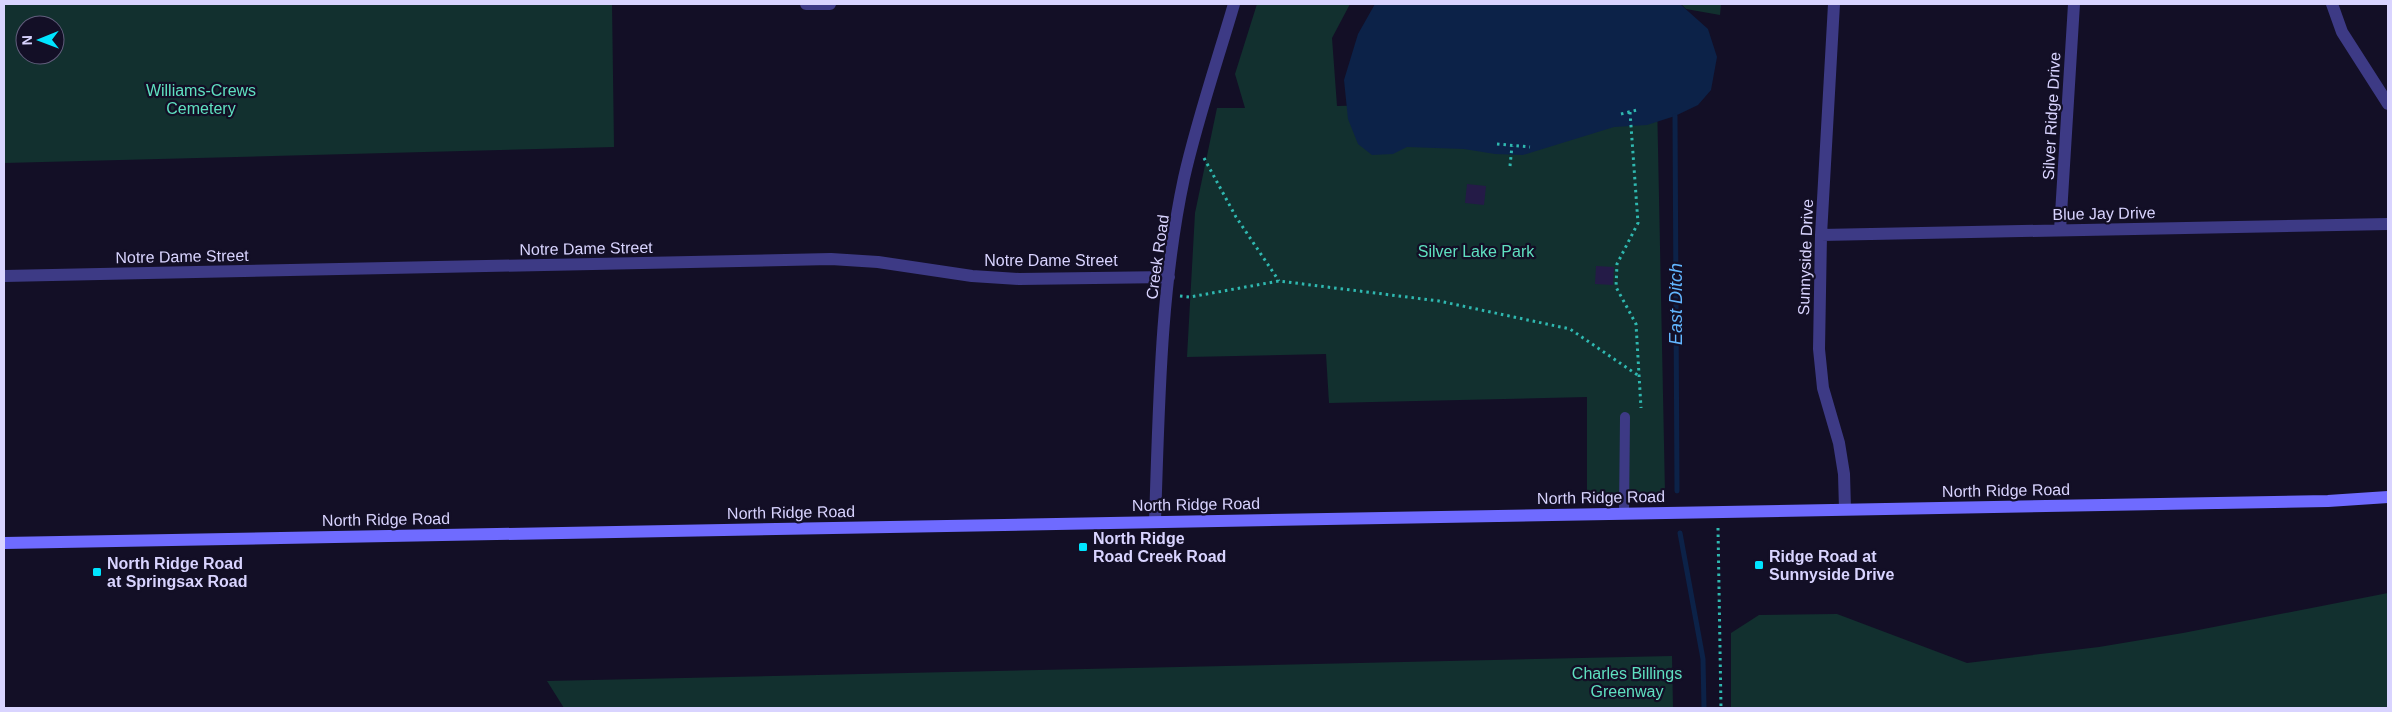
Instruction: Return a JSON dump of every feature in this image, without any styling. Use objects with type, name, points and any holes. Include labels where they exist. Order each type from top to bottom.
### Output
[{"type":"street","points":[[806,4],[830,4]]},
{"type":"street","name":"Creek Road","points":[[1155,521],[1160,389],[1169,277],[1184,179],[1234,4]]},
{"type":"street","name":"Sunnyside Drive","points":[[1834,4],[1821,235],[1819,349],[1823,388],[1839,443],[1844,474],[1845,509]]},
{"type":"street","name":"Silver Ridge Drive","points":[[2060,230],[2074,4]]},
{"type":"street","points":[[2332,4],[2342,32],[2388,104]]},
{"type":"street","name":"Blue Jay Drive","points":[[1821,235],[2388,224]]},
{"type":"street","name":"Notre Dame Street","points":[[4,276],[831,259],[878,262],[972,276],[1010,278],[1169,277]]},
{"type":"street","name":"North Ridge Road","points":[[4,543],[2318,501],[2388,497]]},
{"type":"lane","points":[[1624,513],[1625,417]]},
{"type":"path","points":[[1622,114],[1637,110]]},
{"type":"path","points":[[1630,112],[1638,223],[1617,264],[1616,287],[1636,324],[1641,408]]},
{"type":"path","points":[[1195,139],[1236,217],[1279,281]]},
{"type":"path","points":[[1497,144],[1530,147]]},
{"type":"path","points":[[1510,166],[1512,146]]},
{"type":"path","points":[[1190,297],[1279,281],[1439,301],[1570,329],[1639,376]]},
{"type":"path","points":[[1718,528],[1721,708]]},
{"type":"green space","name":"Williams-Crews Cemetery","points":[[4,4],[612,4],[614,147],[4,163]]},
{"type":"green space","name":"Silver Lake Park","points":[[1257,4],[1350,4],[1332,38],[1337,106],[1657,99],[1665,493],[1587,495],[1587,397],[1329,403],[1326,354],[1187,357],[1195,213],[1217,108],[1245,108],[1235,74]]},
{"type":"green space","points":[[1681,4],[1721,4],[1720,15],[1686,9]]},
{"type":"green space","points":[[2388,593],[2388,708],[1731,708],[1731,633],[1759,615],[1837,614],[1967,663],[2099,647],[2183,633]]},
{"type":"green space","name":"Charles Billings Greenway","points":[[1672,656],[1673,708],[564,708],[547,681]]},
{"type":"water","points":[[1375,4],[1680,4],[1708,29],[1717,57],[1711,90],[1698,105],[1675,116],[1647,125],[1614,127],[1523,155],[1495,154],[1464,149],[1407,147],[1393,154],[1372,155],[1358,144],[1348,119],[1344,80],[1358,34]]},
{"type":"building","points":[[1467,184],[1486,186],[1484,205],[1465,203]]},
{"type":"building","points":[[1596,266],[1614,267],[1613,285],[1595,284]]},
{"type":"waterway","name":"East Ditch","points":[[1675,116],[1677,491]]},
{"type":"waterway","name":"East Ditch","points":[[1680,533],[1703,659],[1704,708]]},
{"type":"place","name":"North Ridge Road Creek Road","points":[[1083,547]]},
{"type":"place","name":"Ridge Road at Sunnyside Drive","points":[[1759,565]]},
{"type":"place","name":"North Ridge Road at Springsax Road","points":[[97,572]]}]
